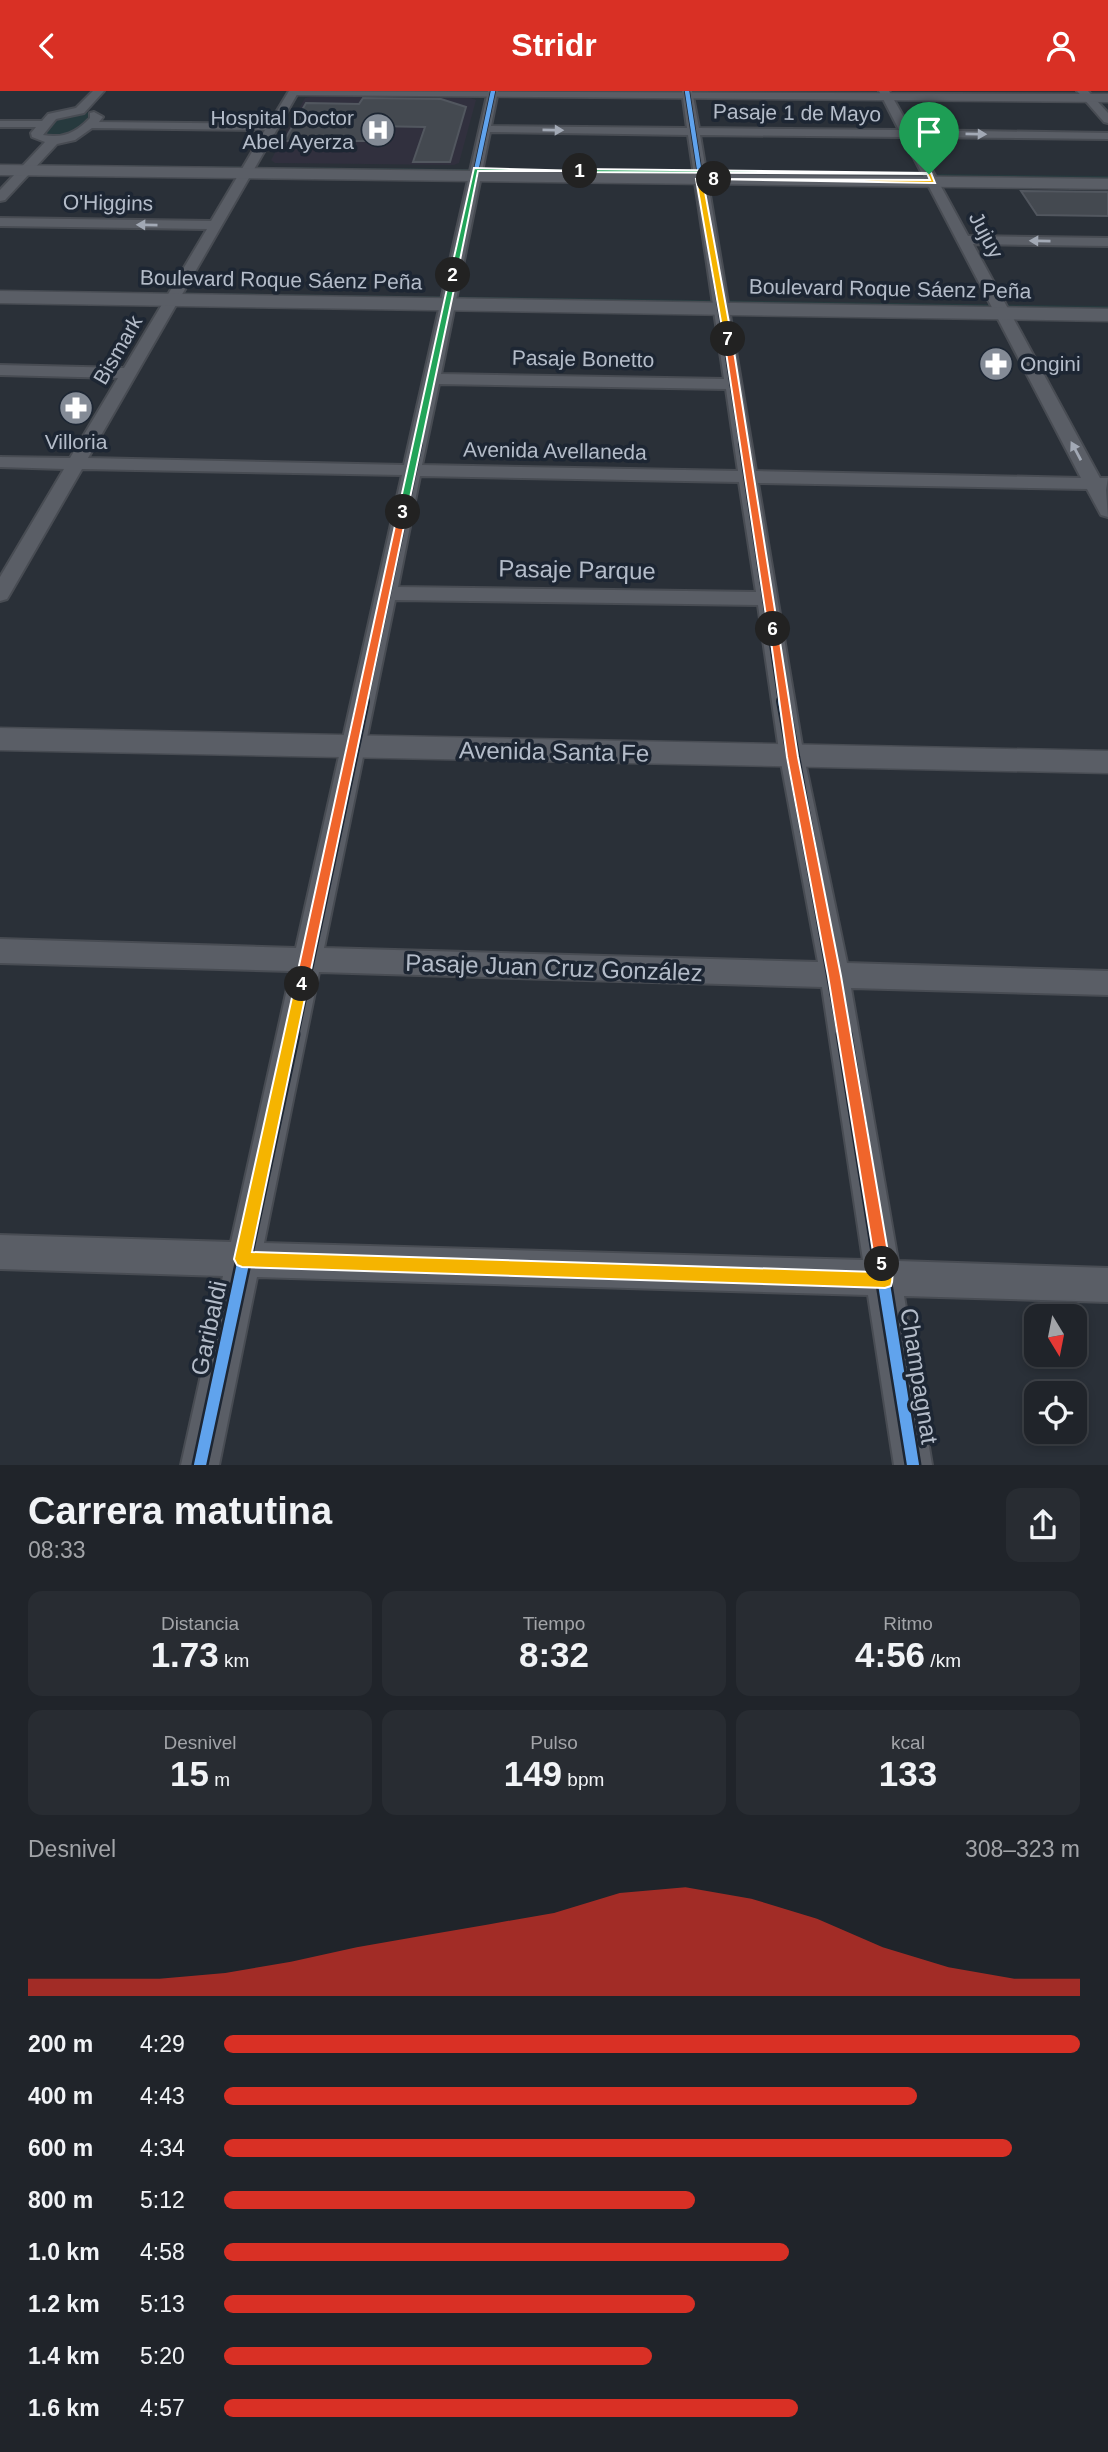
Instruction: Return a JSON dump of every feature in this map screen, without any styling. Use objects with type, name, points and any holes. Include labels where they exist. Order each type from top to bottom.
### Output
[{"type":"street","points":[[80,111],[99,91]]},
{"type":"street","points":[[295,91],[1085,95],[1108,98]]},
{"type":"street","name":"Bismark","points":[[3,585],[295,91]]},
{"type":"street","points":[[639,91],[687,92]]},
{"type":"street","name":"Garibaldi","points":[[200,1465],[493,92]]},
{"type":"street","name":"Champagnat","points":[[687,92],[792,757],[835,976],[914,1465]]},
{"type":"street","name":"Jujuy","points":[[885,94],[1001,308],[1101,484],[1108,511]]},
{"type":"street","points":[[1085,95],[1108,120]]},
{"type":"street","points":[[80,111],[97,117],[82,134],[53,141],[38,137],[37,133],[45,124],[52,116],[60,113],[80,111]]},
{"type":"street","points":[[0,124],[45,124]]},
{"type":"street","points":[[90,125],[274,127]]},
{"type":"street","name":"Pasaje 1 de Mayo","points":[[485,129],[1108,136]]},
{"type":"street","points":[[0,197],[53,141]]},
{"type":"street","points":[[0,164],[28,167],[931,178],[1108,184]]},
{"type":"street","points":[[0,170],[28,167]]},
{"type":"street","points":[[931,178],[1108,176]]},
{"type":"street","name":"O'Higgins","points":[[0,222],[215,226]]},
{"type":"street","points":[[965,240],[1108,242]]},
{"type":"street","name":"Boulevard Roque Sáenz Peña","points":[[0,287],[174,295],[1001,308],[1108,314]]},
{"type":"street","name":"Boulevard Roque Sáenz Peña","points":[[0,297],[174,295]]},
{"type":"street","name":"Boulevard Roque Sáenz Peña","points":[[1001,308],[1108,303]]},
{"type":"street","points":[[0,370],[130,373]]},
{"type":"street","name":"Pasaje Bonetto","points":[[431,379],[735,384]]},
{"type":"street","name":"Avenida Avellaneda","points":[[0,463],[1101,484]]},
{"type":"street","name":"Pasaje Parque","points":[[385,593],[768,600]]},
{"type":"street","name":"Avenida Santa Fe","points":[[0,739],[1108,762]]},
{"type":"street","name":"Pasaje Juan Cruz González","points":[[0,951],[306,962],[1108,983]]},
{"type":"street","points":[[0,1252],[1108,1285]]},
{"type":"shaded area","name":"Hospital Doctor Abel Ayerza","points":[[315,96],[476,100],[459,163],[454,165],[275,163],[271,160],[305,98]]},
{"type":"green space","points":[[80,111],[94,114],[74,137],[38,137],[52,116]]},
{"type":"green space","points":[[0,164],[1108,176],[1108,184],[0,170]]},
{"type":"green space","points":[[0,290],[1108,306],[1108,310],[0,295]]},
{"type":"building","name":"Hospital Doctor Abel Ayerza","points":[[363,98],[441,99],[466,107],[450,162],[413,162],[425,127],[373,126],[367,141],[284,141],[306,103],[359,104]]},
{"type":"building","points":[[1021,191],[1108,192],[1108,216],[1037,215]]},
{"type":"cycle path","points":[[200,1465],[493,91]]},
{"type":"cycle path","points":[[687,91],[792,757],[835,976],[913,1465]]},
{"type":"place","name":"Hospital Doctor Abel Ayerza","points":[[378,130]]},
{"type":"place","name":"Ongini","points":[[996,364]]},
{"type":"place","name":"Villoria","points":[[76,408]]},
{"type":"route","points":[[476,170],[929,174],[933,182],[699,179],[723,309],[792,757],[835,976],[885,1280],[242,1259],[476,170]]}]
